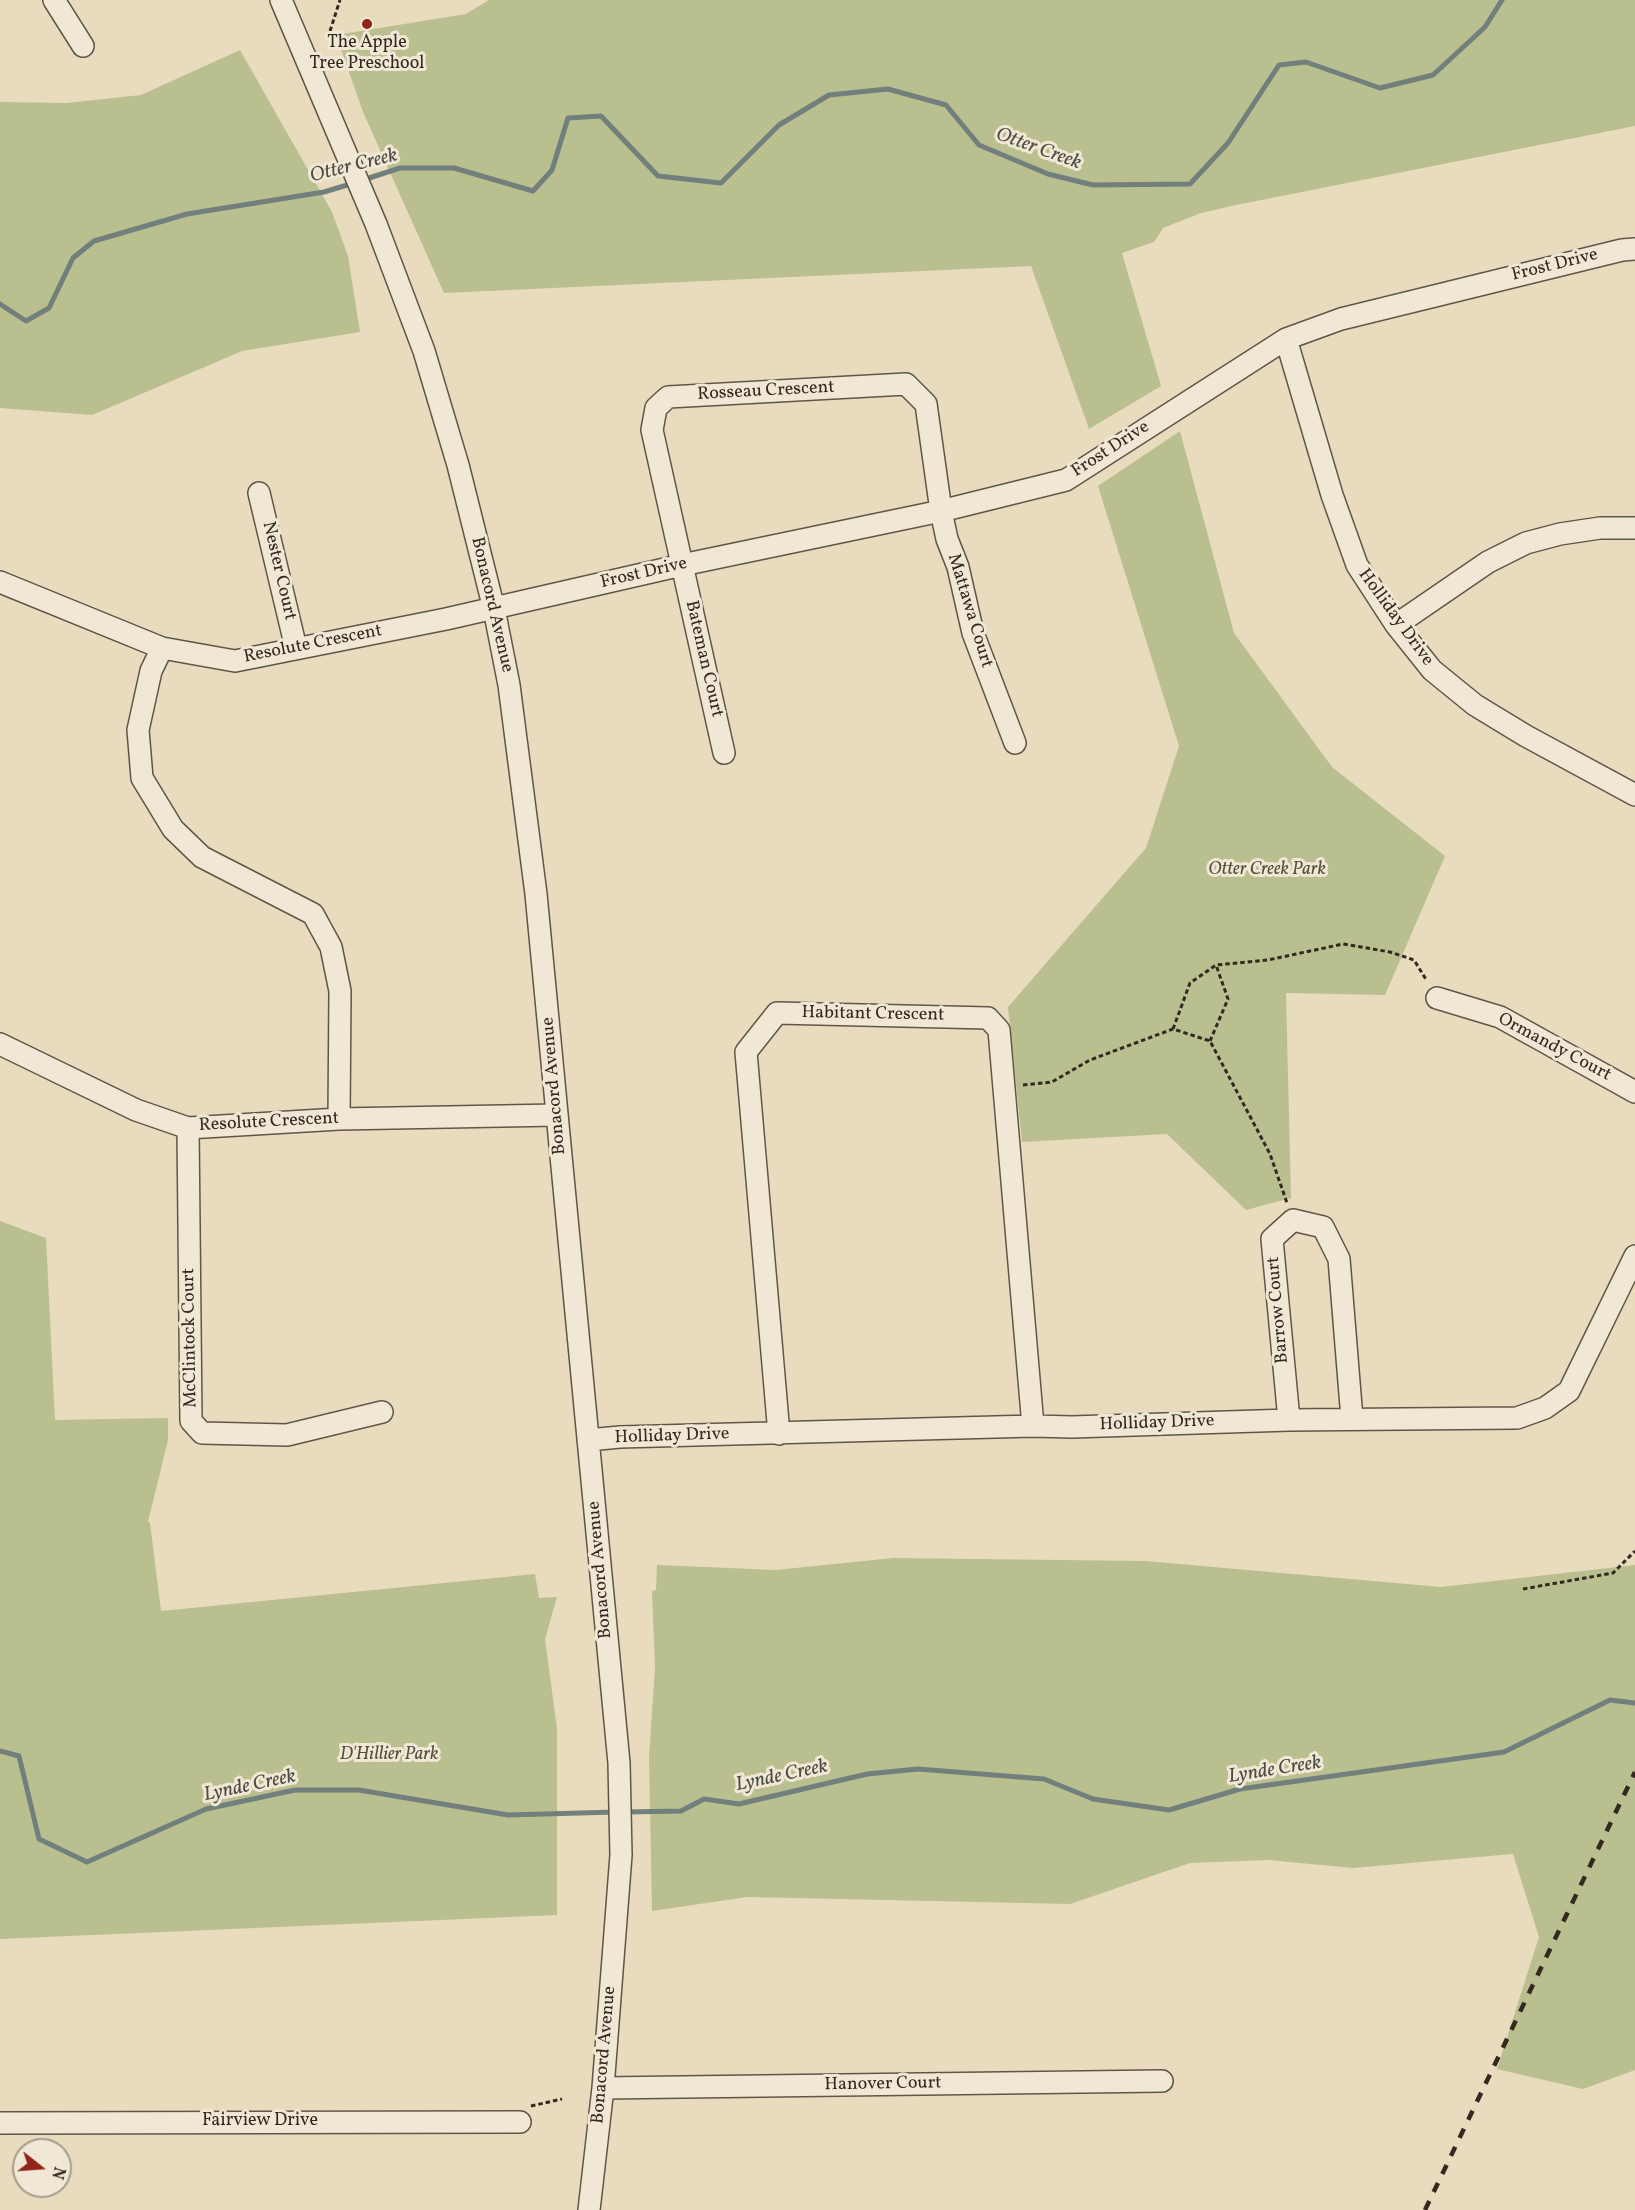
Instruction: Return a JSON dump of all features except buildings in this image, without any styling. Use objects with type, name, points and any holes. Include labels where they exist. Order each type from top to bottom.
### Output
[{"type":"street","points":[[54,0],[83,46]]},
{"type":"street","name":"Bonacord Avenue","points":[[280,0],[376,224],[424,351],[458,465],[494,609],[508,686],[536,894],[619,1763],[621,1855],[603,2088],[589,2210]]},
{"type":"street","name":"Frost Drive","points":[[494,609],[681,565],[941,511],[1066,480],[1286,339],[1341,318],[1622,250],[1635,249]]},
{"type":"street","name":"Holliday Drive","points":[[1286,339],[1332,495],[1357,565],[1396,625],[1432,670],[1474,705],[1635,795]]},
{"type":"street","name":"Rosseau Crescent","points":[[681,565],[652,430],[656,408],[668,397],[906,384],[926,404],[941,511]]},
{"type":"street","name":"Nester Court","points":[[259,493],[296,648]]},
{"type":"street","name":"Mattawa Court","points":[[941,511],[947,539],[958,567],[973,633],[1015,743]]},
{"type":"street","points":[[1396,625],[1488,562],[1526,543],[1560,534],[1600,528],[1635,528]]},
{"type":"street","name":"Bateman Court","points":[[681,565],[724,753]]},
{"type":"street","name":"Resolute Crescent","points":[[0,582],[162,648],[235,661],[494,609]]},
{"type":"street","points":[[162,648],[151,671],[138,730],[142,778],[173,829],[202,857],[313,914],[331,947],[340,991],[339,1119]]},
{"type":"street","name":"Ormandy Court","points":[[1437,998],[1500,1017],[1635,1092]]},
{"type":"street","name":"Habitant Crescent","points":[[779,1434],[746,1052],[777,1013],[988,1018],[999,1030],[1033,1426]]},
{"type":"street","name":"Resolute Crescent","points":[[0,1044],[136,1110],[188,1128],[339,1119],[557,1114]]},
{"type":"street","name":"McClintock Court","points":[[188,1128],[192,1421],[202,1433],[287,1435],[382,1412]]},
{"type":"street","points":[[1293,1220],[1323,1227],[1339,1259],[1352,1419]]},
{"type":"street","name":"Barrow Court","points":[[1289,1420],[1272,1239],[1293,1220]]},
{"type":"street","name":"Holliday Drive","points":[[588,1440],[620,1437],[1033,1426],[1517,1418],[1545,1408],[1569,1391],[1635,1256]]},
{"type":"street","name":"Hanover Court","points":[[603,2088],[1162,2081]]},
{"type":"street","name":"Fairview Drive","points":[[0,2123],[520,2122]]},
{"type":"path","points":[[330,31],[340,0]]},
{"type":"path","points":[[1173,1029],[1190,983],[1216,965],[1268,960],[1342,944],[1390,952],[1414,960],[1437,998]]},
{"type":"path","points":[[1210,1041],[1228,999],[1216,965]]},
{"type":"path","points":[[1003,1086],[1052,1082],[1090,1060],[1173,1029],[1210,1041],[1270,1154],[1293,1220]]},
{"type":"path","points":[[1523,1589],[1613,1573],[1635,1551]]},
{"type":"path","points":[[520,2122],[529,2107],[562,2099]]},
{"type":"green space","points":[[489,0],[1635,0],[1635,126],[1236,205],[1201,213],[1163,228],[1154,242],[1122,253],[1161,386],[1089,429],[1031,266],[444,293],[363,112],[336,35],[466,14]]},
{"type":"green space","points":[[240,50],[332,212],[348,256],[360,332],[242,351],[92,415],[0,408],[0,102],[67,103],[141,95]]},
{"type":"green space","name":"Otter Creek Park","points":[[1180,431],[1234,633],[1332,767],[1445,856],[1385,995],[1286,993],[1291,1198],[1246,1210],[1167,1134],[1022,1142],[1008,1007],[1146,848],[1179,746],[1098,486]]},
{"type":"green space","name":"D'Hillier Park","points":[[0,1221],[46,1238],[55,1420],[168,1418],[168,1440],[148,1522],[150,1523],[161,1611],[535,1574],[539,1598],[557,1597],[545,1639],[557,1729],[557,1915],[0,1939]]},
{"type":"green space","points":[[893,1558],[1145,1561],[1441,1587],[1635,1565],[1635,2070],[1583,2089],[1497,2069],[1539,1937],[1513,1854],[1353,1868],[1268,1860],[1190,1863],[1070,1904],[747,1897],[652,1911],[649,1757],[655,1668],[652,1591],[656,1590],[657,1565],[776,1570]]},
{"type":"waterway","name":"Otter Creek","points":[[363,180],[400,168],[454,168],[533,191],[552,170],[568,118],[601,116],[658,176],[721,183],[779,125],[829,95],[888,89],[946,105],[979,145],[1048,174],[1093,185],[1190,184],[1228,143],[1279,65],[1306,62],[1380,88],[1433,75],[1485,27],[1502,0]]},
{"type":"waterway","name":"Otter Creek","points":[[0,304],[26,321],[49,308],[73,258],[94,241],[187,214],[324,192],[354,183]]},
{"type":"waterway","name":"Lynde Creek","points":[[626,1812],[681,1811],[704,1799],[739,1804],[867,1774],[918,1769],[1044,1779],[1093,1799],[1169,1810],[1240,1789],[1504,1752],[1610,1700],[1635,1703]]},
{"type":"waterway","name":"Lynde Creek","points":[[0,1751],[19,1756],[39,1839],[87,1862],[206,1809],[295,1790],[359,1790],[508,1815],[616,1812]]},
{"type":"railway","points":[[1425,2210],[1635,1772]]},
{"type":"place","name":"The Apple Tree Preschool","points":[[367,24]]}]
